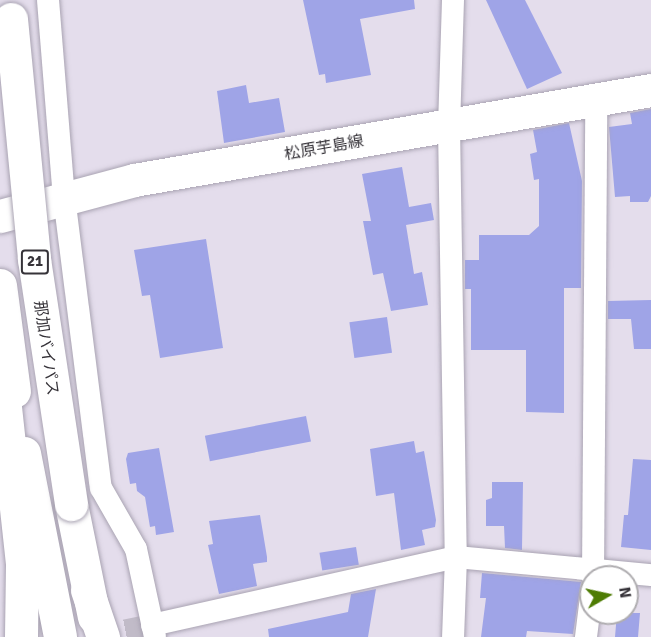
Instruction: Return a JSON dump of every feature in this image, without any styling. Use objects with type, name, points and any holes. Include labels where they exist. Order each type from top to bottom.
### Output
[{"type":"main road","name":"那加バイパス","points":[[10,6],[34,259],[71,504],[87,590],[99,637]]},
{"type":"main road","name":"松原芋島線","points":[[0,216],[134,180],[651,90]]},
{"type":"main road","name":"21","points":[[0,285],[26,511],[60,637]]},
{"type":"main road","points":[[0,361],[26,511],[21,637]]},
{"type":"main road","points":[[87,590],[103,637]]},
{"type":"street","points":[[48,0],[64,197],[101,488],[136,549],[153,631],[456,557],[579,571]]},
{"type":"street","points":[[453,0],[449,126],[456,557],[453,637]]},
{"type":"street","points":[[594,565],[596,100]]},
{"type":"building","points":[[303,0],[414,0],[415,9],[360,19],[371,75],[326,83],[325,74],[319,75]]},
{"type":"building","points":[[486,0],[525,0],[562,73],[527,89]]},
{"type":"building","points":[[246,85],[249,103],[279,98],[285,132],[224,143],[217,91]]},
{"type":"building","points":[[651,109],[651,196],[648,202],[630,202],[630,196],[615,197],[609,127],[632,124],[630,113]]},
{"type":"building","points":[[569,123],[582,181],[581,288],[564,288],[564,413],[526,412],[526,350],[471,350],[471,289],[465,289],[465,260],[479,260],[479,235],[529,235],[539,226],[539,179],[534,180],[530,154],[537,152],[533,130]]},
{"type":"building","points":[[402,167],[409,207],[431,203],[434,220],[406,225],[414,274],[422,272],[428,305],[391,311],[383,273],[373,275],[363,221],[371,221],[362,174]]},
{"type":"building","points":[[206,239],[223,348],[160,358],[150,295],[142,296],[134,250]]},
{"type":"building","points":[[651,300],[651,349],[634,349],[631,319],[608,319],[608,301]]},
{"type":"building","points":[[387,317],[392,353],[354,358],[349,322]]},
{"type":"building","points":[[306,416],[311,442],[210,461],[205,436]]},
{"type":"building","points":[[414,441],[416,453],[424,451],[436,520],[435,527],[422,530],[425,545],[401,550],[394,493],[376,496],[370,449]]},
{"type":"building","points":[[159,448],[174,532],[156,535],[155,526],[150,527],[145,497],[137,491],[136,483],[130,484],[126,459],[128,453]]},
{"type":"building","points":[[633,459],[651,460],[651,550],[621,547],[624,515],[628,515]]},
{"type":"building","points":[[492,482],[523,482],[522,550],[505,548],[504,526],[486,526],[486,500],[492,498]]},
{"type":"building","points":[[260,515],[267,562],[253,564],[257,586],[219,594],[208,545],[213,544],[209,521]]},
{"type":"building","points":[[356,547],[359,565],[322,571],[319,553]]},
{"type":"building","points":[[482,573],[579,582],[573,634],[527,631],[526,637],[481,637],[486,598],[480,598]]},
{"type":"building","points":[[376,589],[368,637],[269,637],[268,629],[348,612],[351,594]]},
{"type":"building","points":[[616,625],[639,625],[638,637],[615,637]]},
{"type":"tunnel","points":[[93,637],[152,625]]}]
